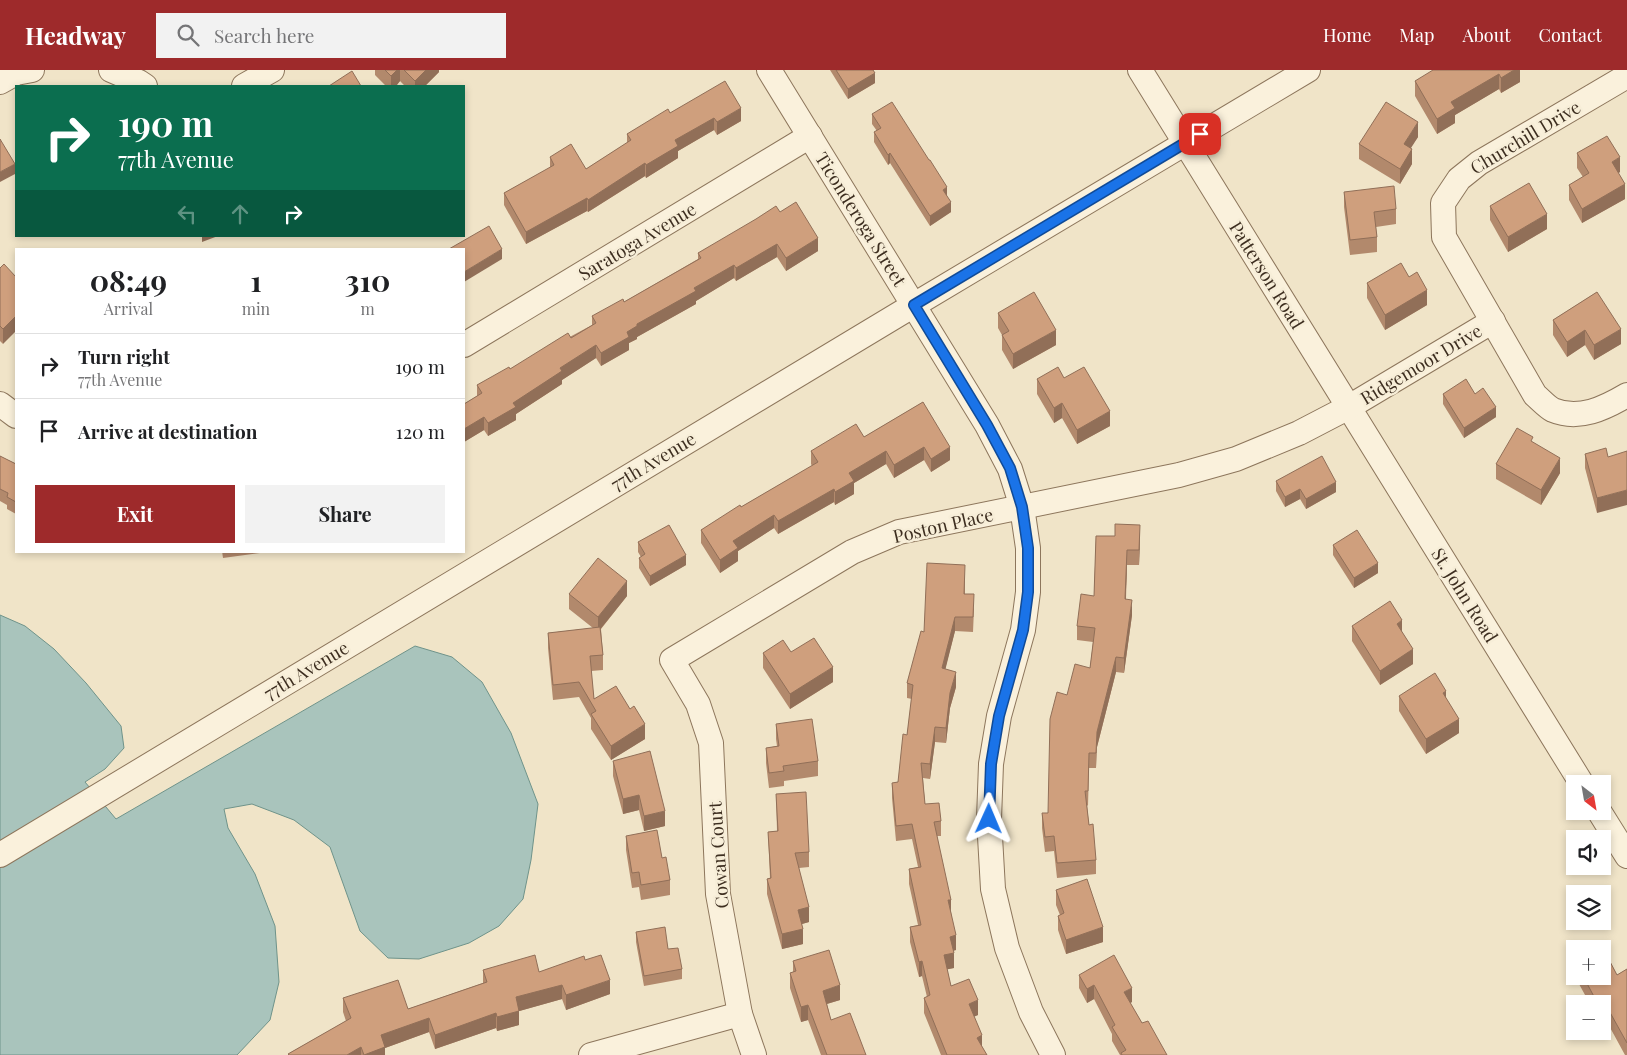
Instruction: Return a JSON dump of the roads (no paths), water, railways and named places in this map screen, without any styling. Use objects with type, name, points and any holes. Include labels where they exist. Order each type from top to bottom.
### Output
[{"type":"street","points":[[0,82],[16,73],[32,70]]},
{"type":"street","points":[[111,70],[144,85]]},
{"type":"street","points":[[246,85],[272,70]]},
{"type":"street","name":"Ticonderoga Street","points":[[769,70],[987,425],[1010,468],[1022,507],[1028,548],[1028,592],[1023,630],[999,716],[991,764],[989,819],[993,889],[1006,948],[1030,1012],[1053,1055]]},
{"type":"street","name":"Patterson Road","points":[[1140,70],[1184,144],[1349,407]]},
{"type":"street","name":"77th Avenue","points":[[0,854],[1308,70]]},
{"type":"street","name":"Churchill Drive","points":[[1627,76],[1479,163],[1459,179],[1443,203],[1444,237],[1535,395],[1552,410],[1574,415],[1595,411],[1627,395]]},
{"type":"street","name":"Saratoga Avenue","points":[[465,344],[810,136]]},
{"type":"street","name":"Ridgemoor Drive","points":[[1349,407],[1493,321]]},
{"type":"street","points":[[0,404],[15,415]]},
{"type":"street","name":"Poston Place","points":[[672,660],[852,552],[899,532],[1179,475],[1236,459],[1299,433],[1349,407]]},
{"type":"street","name":"St. John Road","points":[[1349,407],[1576,775]]},
{"type":"street","name":"Cowan Court","points":[[672,660],[698,704],[711,743],[714,773],[718,894],[740,1014],[754,1055]]},
{"type":"street","points":[[1605,820],[1627,856]]},
{"type":"street","points":[[591,1055],[740,1014]]},
{"type":"water","points":[[0,615],[25,626],[54,649],[86,683],[121,726],[124,748],[105,769],[85,782],[116,819],[415,646],[452,657],[482,682],[511,733],[538,804],[531,860],[523,899],[499,926],[469,943],[419,959],[388,958],[360,931],[330,847],[294,820],[252,804],[224,809],[228,828],[255,874],[275,926],[279,982],[270,1020],[237,1055],[0,1055]]}]
